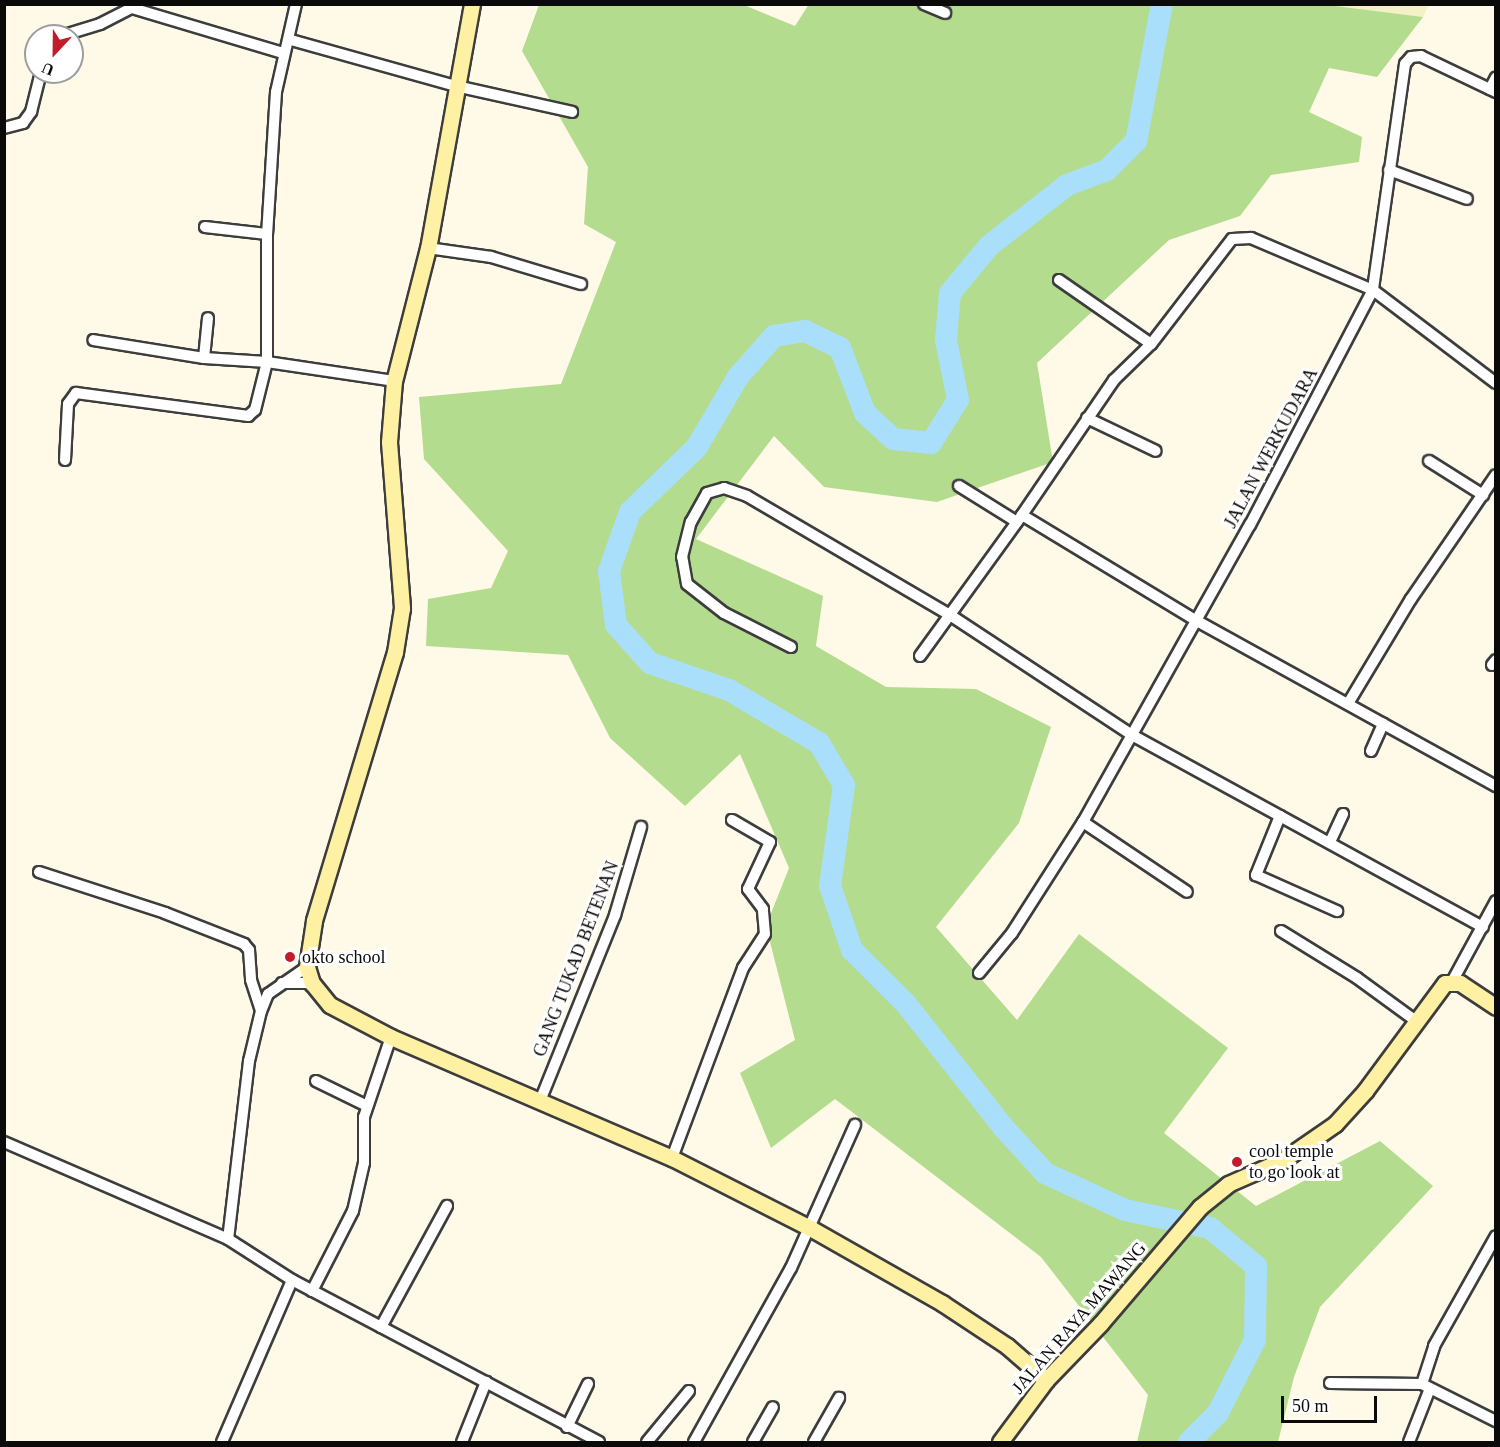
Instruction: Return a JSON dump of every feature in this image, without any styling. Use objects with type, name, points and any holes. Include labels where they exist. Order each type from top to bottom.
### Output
[{"type":"main road","points":[[472,4],[428,248],[394,381],[389,442],[402,608],[394,652],[314,921],[307,967],[312,983],[330,1005],[392,1037],[672,1158],[810,1228],[942,1303],[1007,1346],[1046,1380]]},
{"type":"main road","points":[[1453,980],[1496,1007]]},
{"type":"main road","name":"JALAN RAYA MAWANG","points":[[1000,1443],[1046,1380],[1166,1248],[1200,1207],[1228,1184],[1283,1160],[1335,1124],[1365,1091],[1445,983],[1453,980]]},
{"type":"street","points":[[64,460],[68,404],[76,393],[248,416],[255,410],[267,362],[267,234],[276,92],[282,53],[291,40],[296,4]]},
{"type":"street","points":[[924,4],[945,14]]},
{"type":"street","points":[[84,29],[100,24],[132,8],[282,53]]},
{"type":"street","points":[[291,40],[456,86],[572,112]]},
{"type":"street","name":"JALAN WERKUDARA","points":[[979,974],[1012,933],[1083,822],[1197,621],[1372,290],[1405,64],[1411,57],[1427,58],[1493,91]]},
{"type":"street","points":[[1493,91],[1496,77]]},
{"type":"street","points":[[4,128],[23,123],[30,112],[38,84]]},
{"type":"street","points":[[1389,170],[1467,199]]},
{"type":"street","points":[[205,227],[267,234]]},
{"type":"street","points":[[920,656],[1020,518],[1114,380],[1151,344],[1232,239],[1251,238],[1372,290],[1494,378]]},
{"type":"street","points":[[428,248],[491,256],[580,284]]},
{"type":"street","points":[[1059,280],[1151,344]]},
{"type":"street","points":[[204,358],[208,318]]},
{"type":"street","points":[[93,340],[204,358],[267,362],[394,381]]},
{"type":"street","points":[[1087,418],[1156,451]]},
{"type":"street","points":[[1429,460],[1483,495]]},
{"type":"street","points":[[1349,702],[1411,599],[1496,475]]},
{"type":"street","points":[[959,486],[1020,518],[1197,621],[1349,702],[1383,724],[1496,786]]},
{"type":"street","points":[[791,647],[724,613],[687,584],[682,557],[691,522],[707,492],[724,488],[747,496],[950,615],[1132,735],[1483,927]]},
{"type":"street","points":[[1371,751],[1383,724]]},
{"type":"street","points":[[1330,842],[1343,814]]},
{"type":"street","points":[[1280,816],[1256,875],[1337,911]]},
{"type":"street","points":[[672,1158],[743,968],[765,934],[763,909],[748,889],[770,842],[732,820]]},
{"type":"street","points":[[1083,822],[1187,892]]},
{"type":"street","name":"GANG TUKAD BETENAN","points":[[540,1101],[615,915],[641,827]]},
{"type":"street","points":[[39,872],[165,913],[244,944],[249,950],[251,980],[261,1011]]},
{"type":"street","points":[[1453,980],[1496,901]]},
{"type":"street","points":[[1281,931],[1357,978],[1416,1022]]},
{"type":"street","points":[[228,1239],[249,1061],[261,1011],[268,994],[307,967]]},
{"type":"street","points":[[282,983],[312,983]]},
{"type":"street","points":[[312,1291],[353,1211],[364,1162],[362,1142],[367,1106],[392,1037]]},
{"type":"street","points":[[316,1081],[367,1106]]},
{"type":"street","points":[[694,1443],[810,1228],[855,1125]]},
{"type":"street","points":[[4,1142],[228,1239],[312,1291],[486,1382],[586,1440],[599,1443]]},
{"type":"street","points":[[381,1327],[447,1206]]},
{"type":"street","points":[[1409,1443],[1426,1388],[1434,1347],[1496,1236]]},
{"type":"street","points":[[222,1443],[292,1280]]},
{"type":"street","points":[[462,1443],[486,1382]]},
{"type":"street","points":[[1330,1383],[1426,1388],[1496,1421]]},
{"type":"street","points":[[567,1427],[588,1384]]},
{"type":"street","points":[[646,1443],[688,1390]]},
{"type":"street","points":[[814,1443],[839,1398]]},
{"type":"street","points":[[753,1443],[773,1407]]},
{"type":"shaded area","points":[[1319,5],[1429,5],[1423,17]]},
{"type":"green space","points":[[809,4],[1319,4],[1423,17],[1377,77],[1329,68],[1309,112],[1362,137],[1359,162],[1271,175],[1240,216],[1169,240],[1037,363],[1053,462],[937,502],[824,487],[774,436],[696,539],[823,596],[816,646],[886,687],[976,689],[1051,727],[1019,823],[936,927],[1017,1020],[1079,934],[1228,1048],[1164,1133],[1256,1206],[1380,1141],[1433,1186],[1320,1307],[1294,1377],[1278,1442],[1137,1442],[1148,1395],[1041,1257],[835,1099],[771,1148],[740,1073],[795,1040],[766,926],[789,868],[740,754],[685,806],[610,738],[568,655],[426,646],[428,599],[491,588],[508,551],[424,459],[419,397],[561,384],[616,242],[584,224],[588,167],[522,51],[539,5],[744,5],[795,26]]},
{"type":"waterway","points":[[1162,4],[1136,141],[1107,170],[1067,185],[989,246],[950,293],[946,340],[958,400],[931,443],[893,439],[865,413],[840,348],[805,331],[774,336],[738,377],[697,447],[630,512],[609,571],[616,625],[650,663],[729,690],[819,743],[844,785],[830,886],[852,950],[906,1004],[1003,1127],[1045,1173],[1125,1210],[1210,1228],[1256,1266],[1255,1340],[1218,1413],[1189,1442]]},
{"type":"place","name":"okto school","points":[[290,957]]},
{"type":"place","name":"cool temple to go look at","points":[[1237,1162]]}]
